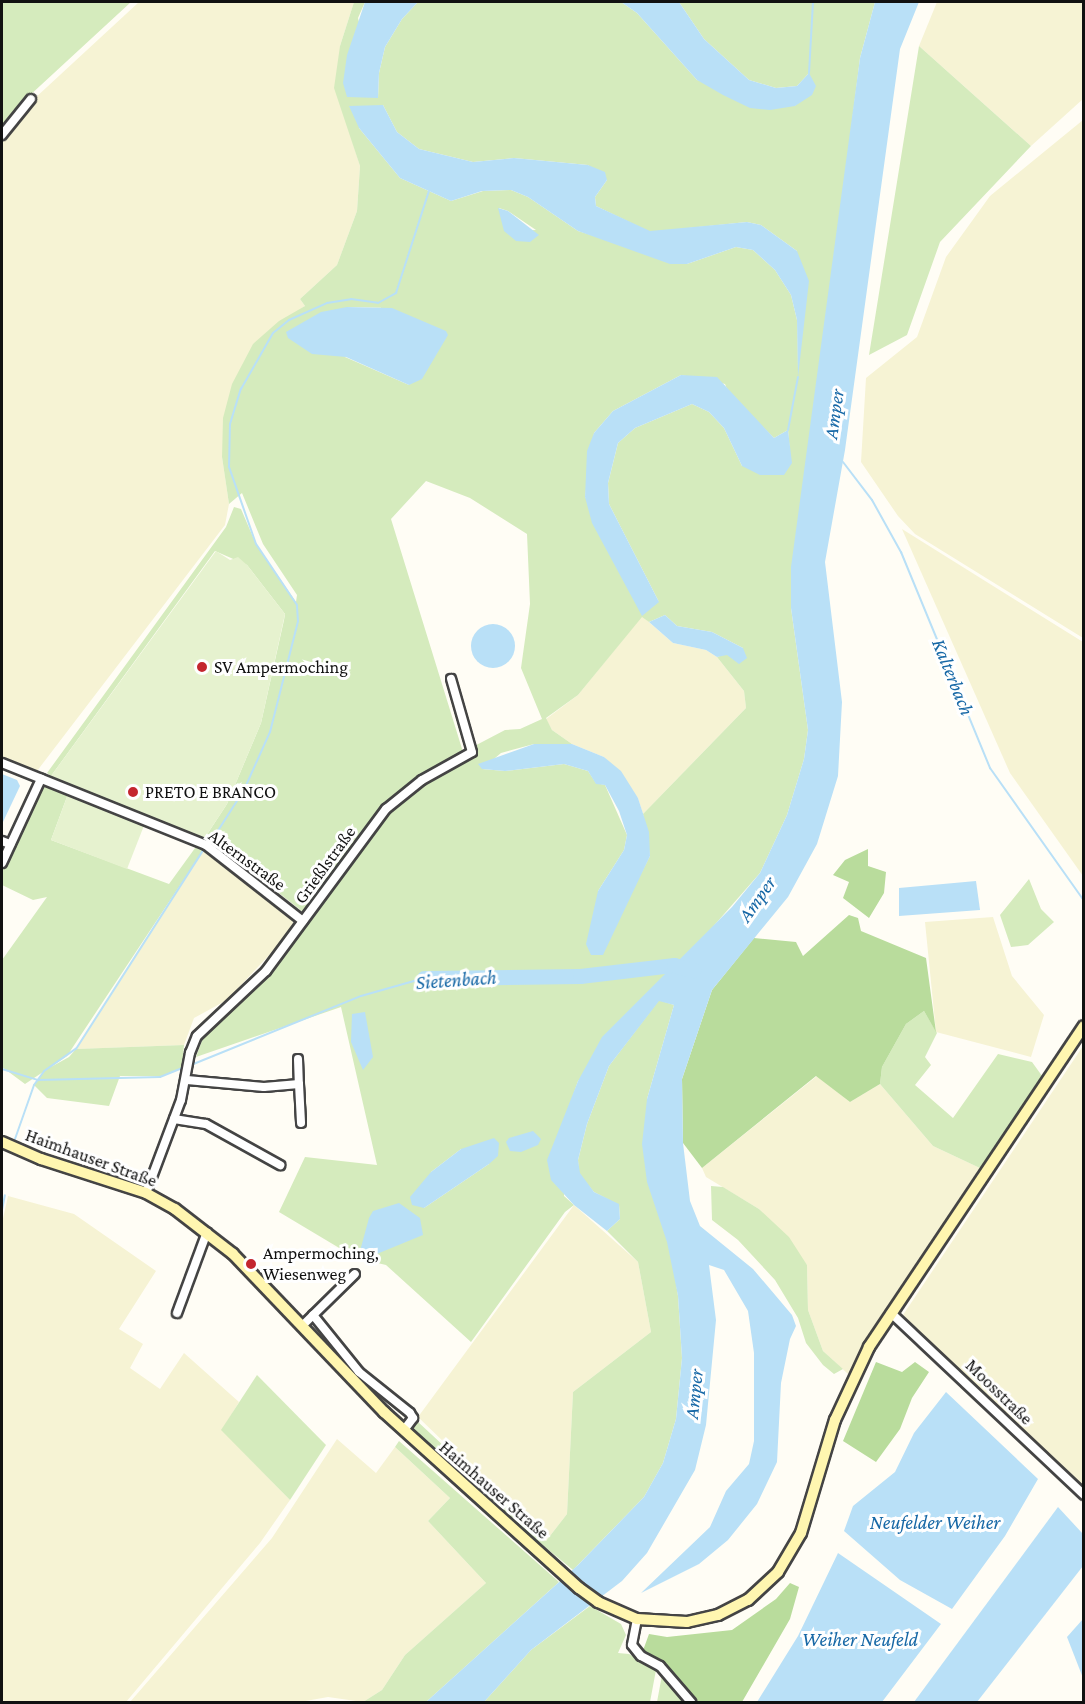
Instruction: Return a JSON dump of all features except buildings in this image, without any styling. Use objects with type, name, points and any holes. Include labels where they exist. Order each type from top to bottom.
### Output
[{"type":"main road","points":[[637,1619],[687,1622],[718,1615],[748,1600],[778,1572],[801,1533],[835,1420],[852,1379],[891,1313],[1083,1026]]},
{"type":"main road","name":"Haimhauser Straße","points":[[2,1142],[41,1159],[146,1193],[207,1232],[258,1278],[404,1430],[598,1602],[637,1619]]},
{"type":"street","points":[[2,135],[31,99]]},
{"type":"street","name":"Grießlstraße","points":[[146,1193],[187,1080],[190,1053],[197,1036],[266,971],[395,800],[422,780],[472,752],[451,679]]},
{"type":"street","name":"Alternstraße","points":[[2,763],[206,845],[303,921]]},
{"type":"street","points":[[2,864],[41,779]]},
{"type":"street","points":[[2,841],[10,844]]},
{"type":"street","points":[[298,1059],[301,1124]]},
{"type":"street","points":[[187,1080],[264,1087],[299,1084]]},
{"type":"street","points":[[174,1119],[206,1125],[280,1165]]},
{"type":"street","points":[[177,1313],[207,1232]]},
{"type":"street","points":[[302,1326],[355,1275]]},
{"type":"street","name":"Moosstraße","points":[[891,1313],[1083,1495]]},
{"type":"street","points":[[313,1315],[359,1372],[410,1413],[413,1418],[404,1430]]},
{"type":"street","points":[[637,1619],[632,1645],[641,1656],[660,1666],[691,1702]]},
{"type":"shaded area","points":[[139,2],[354,2],[340,46],[348,128],[360,166],[357,211],[337,265],[300,299],[305,306],[267,332],[222,457],[229,504],[225,525],[37,771],[2,758],[2,139],[34,99]]},
{"type":"shaded area","points":[[937,2],[1083,2],[1083,99],[1031,146],[919,46]]},
{"type":"shaded area","points":[[1083,120],[1083,638],[915,534],[898,516],[861,462],[866,378],[917,337],[946,257],[990,196]]},
{"type":"shaded area","points":[[902,529],[1083,642],[1083,876],[1010,773]]},
{"type":"shaded area","points":[[642,616],[673,643],[706,650],[717,657],[744,691],[746,708],[643,814],[638,798],[604,757],[572,744],[552,730],[546,719],[578,695]]},
{"type":"shaded area","points":[[205,848],[292,915],[293,924],[286,937],[227,1000],[194,1018],[184,1045],[76,1049]]},
{"type":"shaded area","points":[[993,917],[1012,976],[1044,1015],[1031,1057],[936,1032],[925,922]]},
{"type":"shaded area","points":[[1083,1046],[1083,1490],[903,1315]]},
{"type":"shaded area","points":[[817,1076],[850,1102],[880,1084],[933,1146],[982,1169],[848,1374],[823,1351],[808,1310],[807,1265],[759,1209],[706,1177],[702,1168]]},
{"type":"shaded area","points":[[8,1196],[74,1214],[156,1271],[119,1329],[143,1344],[130,1368],[160,1389],[184,1353],[239,1402],[222,1430],[290,1500],[260,1543],[126,1702],[2,1702],[2,1223]]},
{"type":"shaded area","points":[[574,1205],[638,1262],[651,1332],[573,1392],[567,1514],[546,1541],[418,1417]]},
{"type":"shaded area","points":[[337,1439],[376,1473],[395,1447],[450,1498],[428,1521],[486,1583],[405,1655],[382,1690],[363,1702],[328,1697],[300,1702],[130,1702],[272,1538]]},
{"type":"green space","points":[[2,2],[131,2],[28,97],[2,130]]},
{"type":"green space","points":[[354,2],[365,2],[358,18],[378,98],[379,73],[385,47],[402,19],[418,2],[621,2],[637,13],[697,80],[795,106],[809,73],[797,86],[776,88],[749,80],[704,39],[679,2],[875,2],[860,58],[791,608],[808,730],[804,759],[787,815],[760,873],[578,1081],[566,1116],[564,1196],[574,1205],[565,1212],[471,1342],[386,1265],[356,1258],[279,1212],[305,1157],[377,1165],[341,1007],[196,1057],[204,1035],[274,969],[312,919],[206,836],[227,804],[261,723],[285,614],[247,565],[215,551],[51,776],[47,773],[226,527],[234,507],[241,509],[256,544],[296,602],[297,595],[263,544],[242,493],[229,504],[222,457],[223,418],[232,384],[253,344],[279,321],[305,306],[300,299],[337,265],[357,211],[360,166],[334,88],[340,46]],"holes":[[[383,105],[397,132],[419,149],[473,162],[514,158],[588,165],[607,180],[595,197],[596,206],[650,232],[747,222],[761,225],[797,251],[798,371],[797,320],[791,295],[775,270],[753,250],[736,247],[687,264],[578,231],[528,197],[511,190],[483,191],[451,201],[400,178],[359,128]],[[499,208],[508,211],[536,230],[505,231]],[[347,307],[392,308],[409,385],[345,357]],[[681,375],[725,384],[729,394],[774,438],[788,430],[791,464],[742,466],[724,428],[709,412],[692,404],[635,428],[618,443],[608,483],[609,504],[659,602],[585,497],[594,433],[613,411]],[[426,481],[470,498],[527,534],[530,604],[521,668],[542,719],[520,729],[505,730],[463,752],[391,519]],[[665,615],[677,626],[712,632],[743,648],[717,657],[744,691],[746,708],[643,814],[650,856],[607,940],[598,891],[624,850],[627,835],[605,785],[596,783],[588,771],[564,764],[505,771],[482,769],[501,753],[534,744],[572,744],[552,730],[546,718],[578,695],[642,617],[649,622]],[[461,1149],[489,1164],[424,1208],[431,1172]]]},
{"type":"green space","points":[[919,46],[1031,146],[940,242],[907,335],[869,355]]},
{"type":"green space","name":"SV Ampermoching","points":[[216,551],[230,560],[238,557],[247,565],[285,614],[261,723],[227,804],[204,839],[51,776]]},
{"type":"green space","points":[[42,784],[68,794],[51,840],[169,884],[198,844],[204,849],[67,1056],[51,1067],[69,1057],[76,1049],[184,1045],[182,1068],[162,1076],[120,1076],[109,1106],[47,1098],[34,1085],[43,1072],[25,1084],[2,1067],[2,960],[47,897],[33,900],[2,885],[2,870]]},
{"type":"green space","points":[[68,794],[145,823],[127,869],[51,840]]},
{"type":"green space","points":[[868,849],[868,866],[886,872],[884,893],[869,918],[843,898],[849,882],[833,875],[845,860]]},
{"type":"green space","points":[[1029,879],[1041,909],[1054,922],[1028,945],[1011,947],[1000,915]]},
{"type":"green space","points":[[849,915],[858,918],[861,931],[926,958],[936,1032],[924,1011],[906,1024],[882,1067],[880,1084],[850,1102],[816,1076],[702,1168],[683,1143],[682,1079],[712,990],[754,938],[796,942],[803,956]]},
{"type":"green space","points":[[659,1000],[674,1005],[647,1099],[678,1296],[682,1358],[676,1419],[663,1463],[644,1497],[573,1570],[484,1497],[411,1429],[417,1421],[546,1541],[567,1514],[573,1392],[651,1332],[638,1262],[607,1231],[620,1219],[619,1205],[594,1192],[579,1174],[578,1160],[587,1124],[609,1066]]},
{"type":"green space","points":[[924,1011],[937,1033],[925,1057],[931,1065],[915,1085],[953,1118],[998,1054],[1032,1062],[1045,1080],[982,1169],[933,1146],[880,1084],[882,1067],[906,1024]]},
{"type":"green space","points":[[711,1186],[723,1187],[759,1209],[789,1237],[807,1265],[808,1310],[823,1351],[843,1369],[834,1374],[823,1365],[806,1343],[798,1318],[775,1280],[738,1240],[712,1220]]},
{"type":"green space","points":[[876,1362],[902,1372],[915,1362],[929,1372],[912,1398],[900,1429],[876,1462],[843,1441]]},
{"type":"green space","points":[[257,1375],[326,1445],[290,1500],[221,1430]]},
{"type":"green space","points":[[399,1441],[559,1582],[426,1702],[363,1702],[382,1690],[405,1655],[486,1583],[428,1521],[450,1498],[395,1447]]},
{"type":"green space","points":[[790,1583],[799,1587],[790,1619],[742,1702],[691,1702],[660,1662],[641,1656],[649,1634],[667,1637],[732,1630],[776,1599]]},
{"type":"green space","points":[[590,1606],[621,1624],[626,1635],[618,1653],[629,1654],[656,1670],[650,1702],[484,1702],[531,1650]]},
{"type":"green space","points":[[662,1675],[669,1683],[686,1702],[657,1702]]},
{"type":"water","points":[[365,2],[418,2],[402,19],[385,47],[379,73],[378,98],[347,97],[343,83],[347,55]]},
{"type":"water","points":[[621,2],[679,2],[704,39],[749,80],[776,88],[797,86],[809,73],[816,86],[812,95],[795,106],[770,110],[750,108],[723,95],[697,80],[637,13]]},
{"type":"water","name":"Amper","points":[[875,2],[919,2],[900,49],[845,450],[825,562],[842,702],[838,776],[817,844],[788,897],[712,990],[682,1079],[683,1143],[690,1201],[700,1226],[753,1269],[792,1315],[796,1326],[790,1339],[781,1383],[777,1462],[757,1504],[728,1540],[699,1564],[641,1593],[710,1527],[726,1491],[749,1464],[754,1441],[754,1353],[748,1311],[724,1270],[709,1265],[716,1320],[706,1425],[695,1470],[647,1553],[622,1581],[531,1650],[484,1702],[426,1702],[578,1565],[644,1497],[663,1463],[676,1419],[682,1358],[678,1296],[667,1242],[647,1182],[642,1144],[647,1099],[674,1005],[659,1001],[609,1066],[587,1124],[578,1160],[580,1173],[594,1192],[619,1204],[620,1219],[607,1231],[574,1205],[551,1180],[547,1160],[578,1081],[602,1037],[732,907],[760,873],[787,815],[804,759],[808,730],[791,608],[791,567],[860,58]]},
{"type":"water","points":[[383,105],[397,132],[419,149],[473,162],[514,158],[588,165],[605,172],[607,180],[595,197],[596,206],[650,231],[747,222],[761,225],[797,251],[809,281],[798,377],[797,320],[791,295],[775,270],[753,250],[736,247],[687,264],[670,264],[578,231],[528,197],[511,190],[482,191],[451,201],[400,178],[359,128],[349,106]]},
{"type":"water","points":[[498,208],[508,211],[539,235],[530,242],[516,241],[504,231]]},
{"type":"water","points":[[347,307],[392,308],[446,331],[448,335],[422,379],[409,385],[346,357],[312,354],[288,338],[286,332],[321,312]]},
{"type":"water","points":[[681,375],[717,377],[774,438],[788,430],[792,463],[784,475],[760,475],[742,466],[724,428],[709,412],[692,404],[635,428],[618,443],[608,483],[609,504],[659,602],[642,616],[592,523],[585,497],[587,451],[594,433],[613,411]]},
{"type":"water","points":[[665,615],[677,626],[712,632],[743,648],[747,658],[739,664],[727,655],[717,657],[706,650],[673,643],[649,622]]},
{"type":"water","points":[[493,624],[508,631],[515,646],[508,661],[493,668],[478,661],[471,646],[478,631]]},
{"type":"water","points":[[534,744],[572,744],[604,757],[621,771],[638,798],[649,832],[650,856],[603,955],[591,955],[586,944],[598,891],[624,850],[627,835],[619,811],[605,785],[596,784],[588,771],[564,764],[505,771],[482,769],[478,764]]},
{"type":"water","points":[[2,774],[17,780],[20,786],[2,824]]},
{"type":"water","points":[[976,881],[980,910],[899,916],[899,888]]},
{"type":"water","points":[[365,1012],[373,1057],[363,1070],[351,1042],[352,1014]]},
{"type":"water","points":[[533,1131],[541,1139],[538,1145],[521,1152],[510,1151],[506,1142],[509,1138]]},
{"type":"water","points":[[494,1138],[499,1143],[498,1156],[489,1164],[424,1208],[412,1205],[410,1197],[431,1172],[461,1149]]},
{"type":"water","points":[[399,1203],[420,1218],[423,1235],[367,1258],[360,1251],[373,1211]]},
{"type":"water","name":"Neufelder Weiher","points":[[946,1392],[1038,1479],[1005,1536],[952,1609],[900,1580],[844,1531],[853,1506],[895,1472],[914,1433]]},
{"type":"water","points":[[1058,1507],[1083,1534],[1083,1566],[977,1702],[914,1702]]},
{"type":"water","name":"Weiher Neufeld","points":[[838,1553],[941,1624],[882,1702],[757,1702],[798,1636]]},
{"type":"water","points":[[1083,1619],[1083,1678],[1067,1637]]},
{"type":"waterway","points":[[809,73],[813,2]]},
{"type":"waterway","points":[[212,840],[244,790],[270,732],[298,621],[297,605],[256,544],[229,467],[230,424],[241,389],[273,333],[289,320],[327,303],[351,299],[378,303],[396,293],[429,191]]},
{"type":"waterway","points":[[788,430],[798,377]]},
{"type":"waterway","name":"Kalterbach","points":[[843,462],[872,500],[901,552],[990,768],[1084,901]]},
{"type":"waterway","points":[[15,1139],[34,1085],[44,1071],[76,1049],[204,849]]},
{"type":"waterway","name":"Sietenbach","points":[[424,978],[580,976],[674,965],[693,970]]},
{"type":"waterway","name":"Sietenbach","points":[[191,1065],[361,996],[424,978]]},
{"type":"waterway","name":"Sietenbach","points":[[2,1069],[38,1080],[160,1077],[182,1068]]},
{"type":"waterway","points":[[2,1210],[5,1195]]},
{"type":"place","name":"SV Ampermoching","points":[[202,667]]},
{"type":"place","name":"PRETO E BRANCO","points":[[133,792]]},
{"type":"place","name":"Ampermoching, Wiesenweg","points":[[251,1264]]}]
